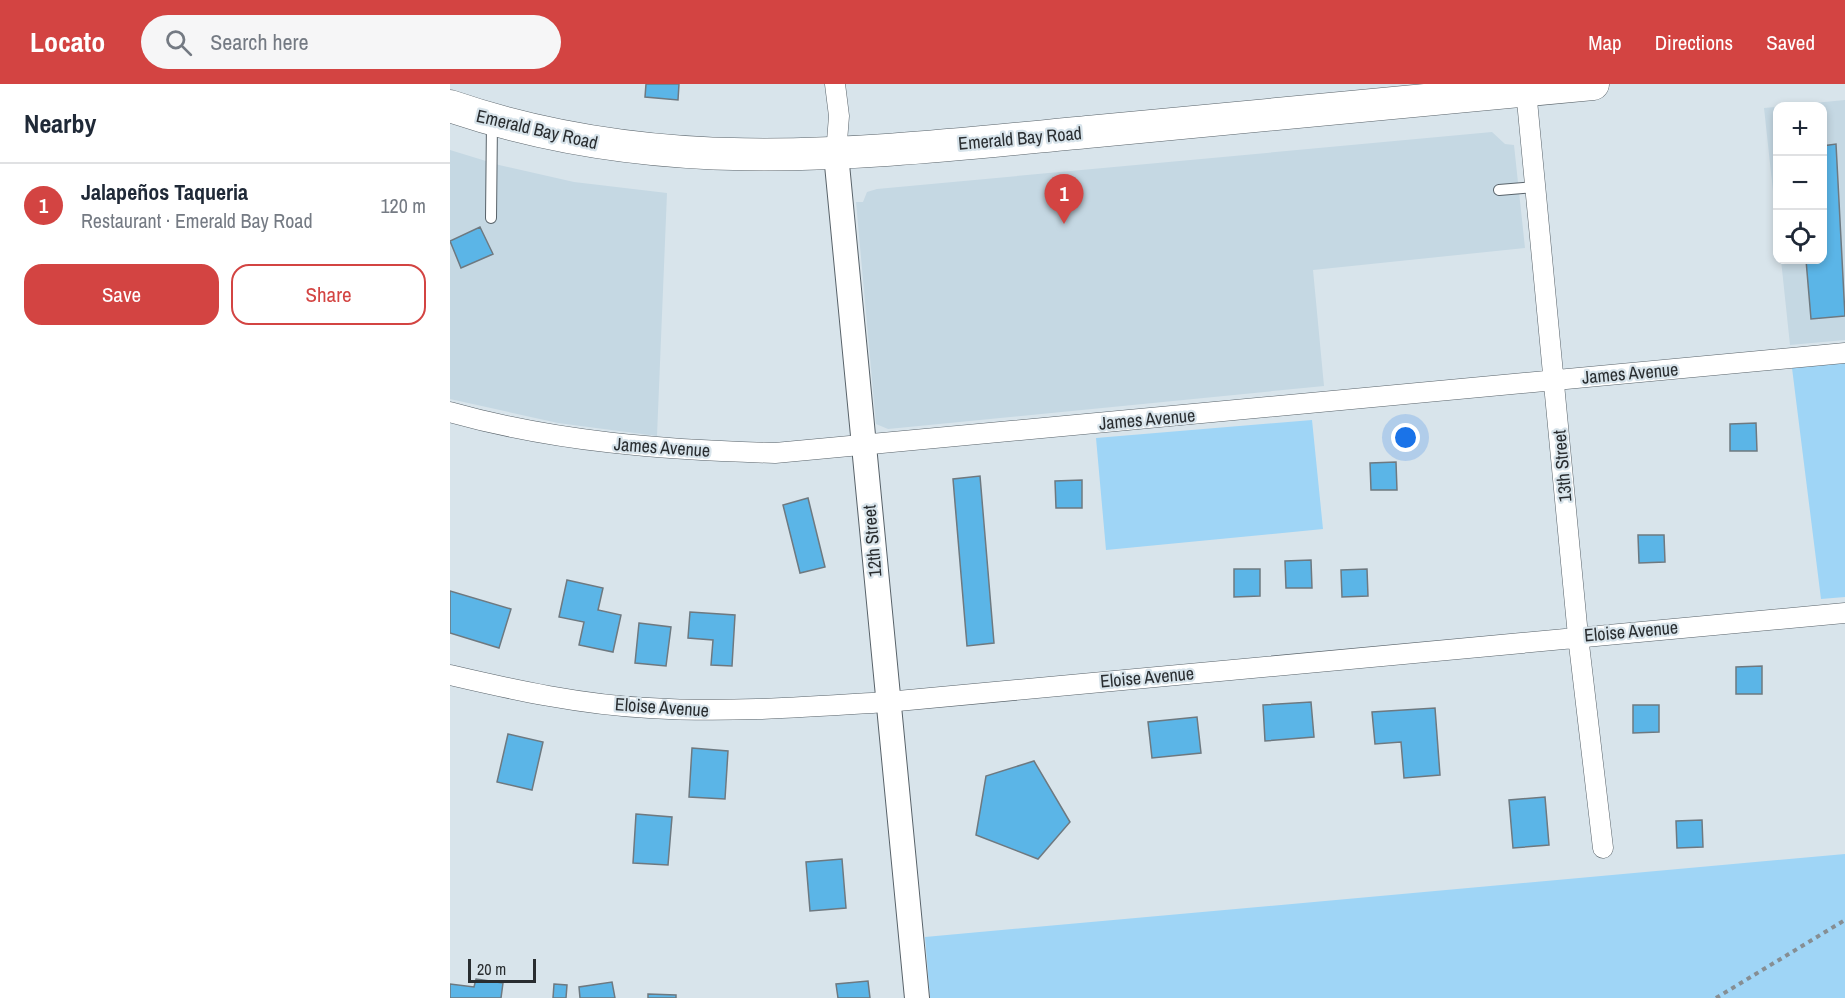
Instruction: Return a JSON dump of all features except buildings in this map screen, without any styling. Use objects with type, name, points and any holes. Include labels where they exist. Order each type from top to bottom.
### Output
[{"type":"main road","name":"Emerald Bay Road","points":[[450,106],[492,121],[621,148],[675,154],[750,156],[836,154],[1525,87],[1593,84]]},
{"type":"street","name":"12th Street","points":[[835,84],[839,116],[836,154],[917,998]]},
{"type":"street","name":"13th Street","points":[[1525,87],[1578,636],[1603,848]]},
{"type":"street","name":"James Avenue","points":[[450,412],[611,444],[695,451],[775,453],[1845,353]]},
{"type":"street","name":"Eloise Avenue","points":[[450,675],[573,699],[647,708],[733,711],[887,702],[1845,613]]},
{"type":"lane","points":[[491,218],[492,121]]},
{"type":"lane","points":[[1499,190],[1534,187]]},
{"type":"path","points":[[1716,998],[1845,920]]},
{"type":"shaded area","points":[[1845,100],[1845,340],[1790,345],[1781,264],[1827,264],[1827,102],[1825,102]]},
{"type":"shaded area","points":[[1773,107],[1773,191],[1764,108]]},
{"type":"shaded area","points":[[1492,132],[1505,144],[1514,145],[1525,248],[1313,270],[1324,386],[888,429],[876,424],[856,202],[863,202],[867,192],[877,189]]},
{"type":"shaded area","points":[[450,150],[499,165],[574,182],[667,193],[657,436],[558,423],[450,399]]},
{"type":"shaded area","points":[[1845,363],[1845,597],[1821,599],[1792,368]]},
{"type":"shaded area","points":[[1312,420],[1323,529],[1106,550],[1096,438]]},
{"type":"shaded area","points":[[1845,854],[1845,998],[930,998],[925,937]]},
{"type":"place","name":"Jalapeños Taqueria","points":[[1064,224]]}]
